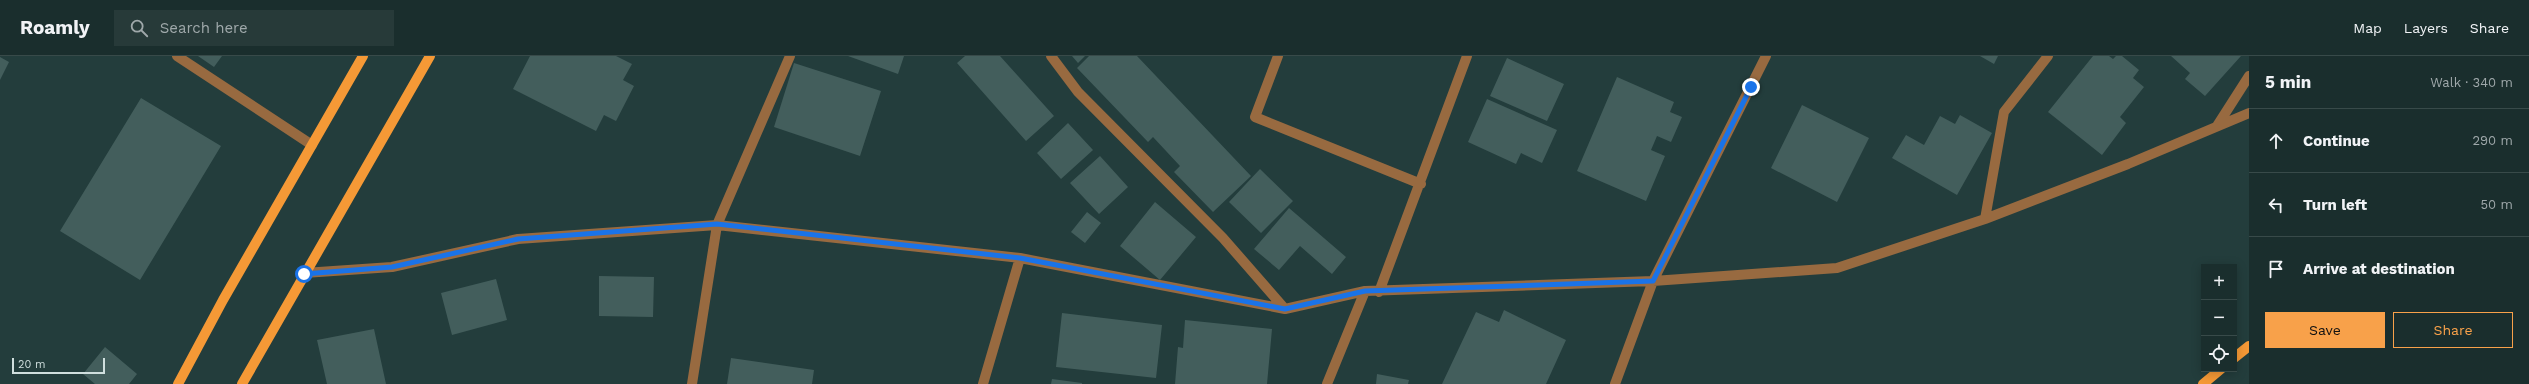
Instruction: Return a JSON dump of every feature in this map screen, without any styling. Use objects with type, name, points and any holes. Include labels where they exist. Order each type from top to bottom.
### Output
[{"type":"main road","points":[[178,384],[223,300],[364,56]]},
{"type":"main road","points":[[242,384],[430,56]]},
{"type":"main road","points":[[2237,356],[2249,346]]},
{"type":"main road","points":[[2203,384],[2217,372]]},
{"type":"street","points":[[177,56],[312,145]]},
{"type":"street","points":[[692,384],[717,224],[790,56]]},
{"type":"street","points":[[1051,56],[1078,92],[1223,238],[1285,309]]},
{"type":"street","points":[[1278,56],[1255,117],[1421,184]]},
{"type":"street","points":[[1379,292],[1421,184],[1467,56]]},
{"type":"street","points":[[1615,384],[1653,281],[1766,56]]},
{"type":"street","points":[[1985,219],[2004,112],[2048,56]]},
{"type":"street","points":[[2217,126],[2249,76]]},
{"type":"street","points":[[304,274],[392,267],[518,239],[717,224],[1020,258],[1285,309],[1365,291],[1379,292],[1653,281],[1837,268],[1985,219],[2128,164],[2249,113]]},
{"type":"street","points":[[983,384],[1020,258]]},
{"type":"street","points":[[1327,384],[1365,291]]},
{"type":"building","points":[[198,56],[222,56],[214,67]]},
{"type":"building","points":[[530,56],[616,56],[632,64],[623,80],[634,86],[616,121],[604,115],[596,131],[513,89]]},
{"type":"building","points":[[848,56],[904,56],[898,74]]},
{"type":"building","points":[[965,56],[1000,56],[1054,116],[1026,141],[957,63]]},
{"type":"building","points":[[1072,56],[1085,56],[1078,63]]},
{"type":"building","points":[[1089,56],[1137,56],[1251,176],[1213,212],[1174,172],[1180,166],[1153,137],[1148,142],[1077,68]]},
{"type":"building","points":[[1980,56],[1998,56],[1994,64]]},
{"type":"building","points":[[2093,56],[2109,56],[2113,59],[2116,56],[2122,56],[2139,70],[2133,78],[2144,87],[2120,117],[2126,123],[2102,155],[2048,112]]},
{"type":"building","points":[[2171,56],[2241,56],[2205,96],[2185,79],[2190,73]]},
{"type":"building","points":[[0,57],[9,62],[0,80]]},
{"type":"building","points":[[1507,58],[1564,84],[1547,121],[1490,96]]},
{"type":"building","points":[[794,63],[881,91],[860,156],[774,127]]},
{"type":"building","points":[[1617,77],[1674,102],[1670,112],[1682,117],[1671,142],[1657,136],[1651,150],[1665,156],[1646,201],[1577,171]]},
{"type":"building","points":[[141,98],[221,146],[140,280],[60,231]]},
{"type":"building","points":[[1487,99],[1557,130],[1542,163],[1521,153],[1516,164],[1468,142]]},
{"type":"building","points":[[1802,105],[1869,138],[1837,202],[1771,168]]},
{"type":"building","points":[[1960,115],[1992,133],[1957,195],[1892,158],[1906,135],[1924,145],[1940,116],[1955,124]]},
{"type":"building","points":[[1068,123],[1093,150],[1061,179],[1037,153]]},
{"type":"building","points":[[1100,156],[1128,187],[1099,214],[1070,183]]},
{"type":"building","points":[[1260,169],[1293,201],[1261,233],[1229,202]]},
{"type":"building","points":[[1155,202],[1196,237],[1160,280],[1120,246]]},
{"type":"building","points":[[1289,208],[1346,257],[1332,274],[1300,246],[1279,270],[1254,249]]},
{"type":"building","points":[[1087,212],[1101,223],[1085,243],[1071,232]]},
{"type":"building","points":[[599,276],[654,277],[653,317],[599,316]]},
{"type":"building","points":[[496,279],[507,320],[452,335],[441,293]]},
{"type":"building","points":[[1504,310],[1566,340],[1546,384],[1442,384],[1476,312],[1499,322]]},
{"type":"building","points":[[1062,313],[1162,325],[1156,378],[1056,367]]},
{"type":"building","points":[[1185,320],[1272,329],[1267,384],[1175,384],[1178,347],[1183,348]]},
{"type":"building","points":[[374,329],[386,384],[327,384],[317,340]]},
{"type":"building","points":[[105,347],[137,374],[129,384],[95,384],[83,374]]},
{"type":"building","points":[[731,358],[814,370],[812,384],[727,384]]},
{"type":"building","points":[[1377,374],[1409,380],[1408,384],[1376,384]]},
{"type":"building","points":[[1052,379],[1082,383],[1082,384],[1051,384]]},
{"type":"route","points":[[304,274],[392,267],[518,239],[717,224],[1020,258],[1285,309],[1365,291],[1379,292],[1653,281],[1751,87]]}]
